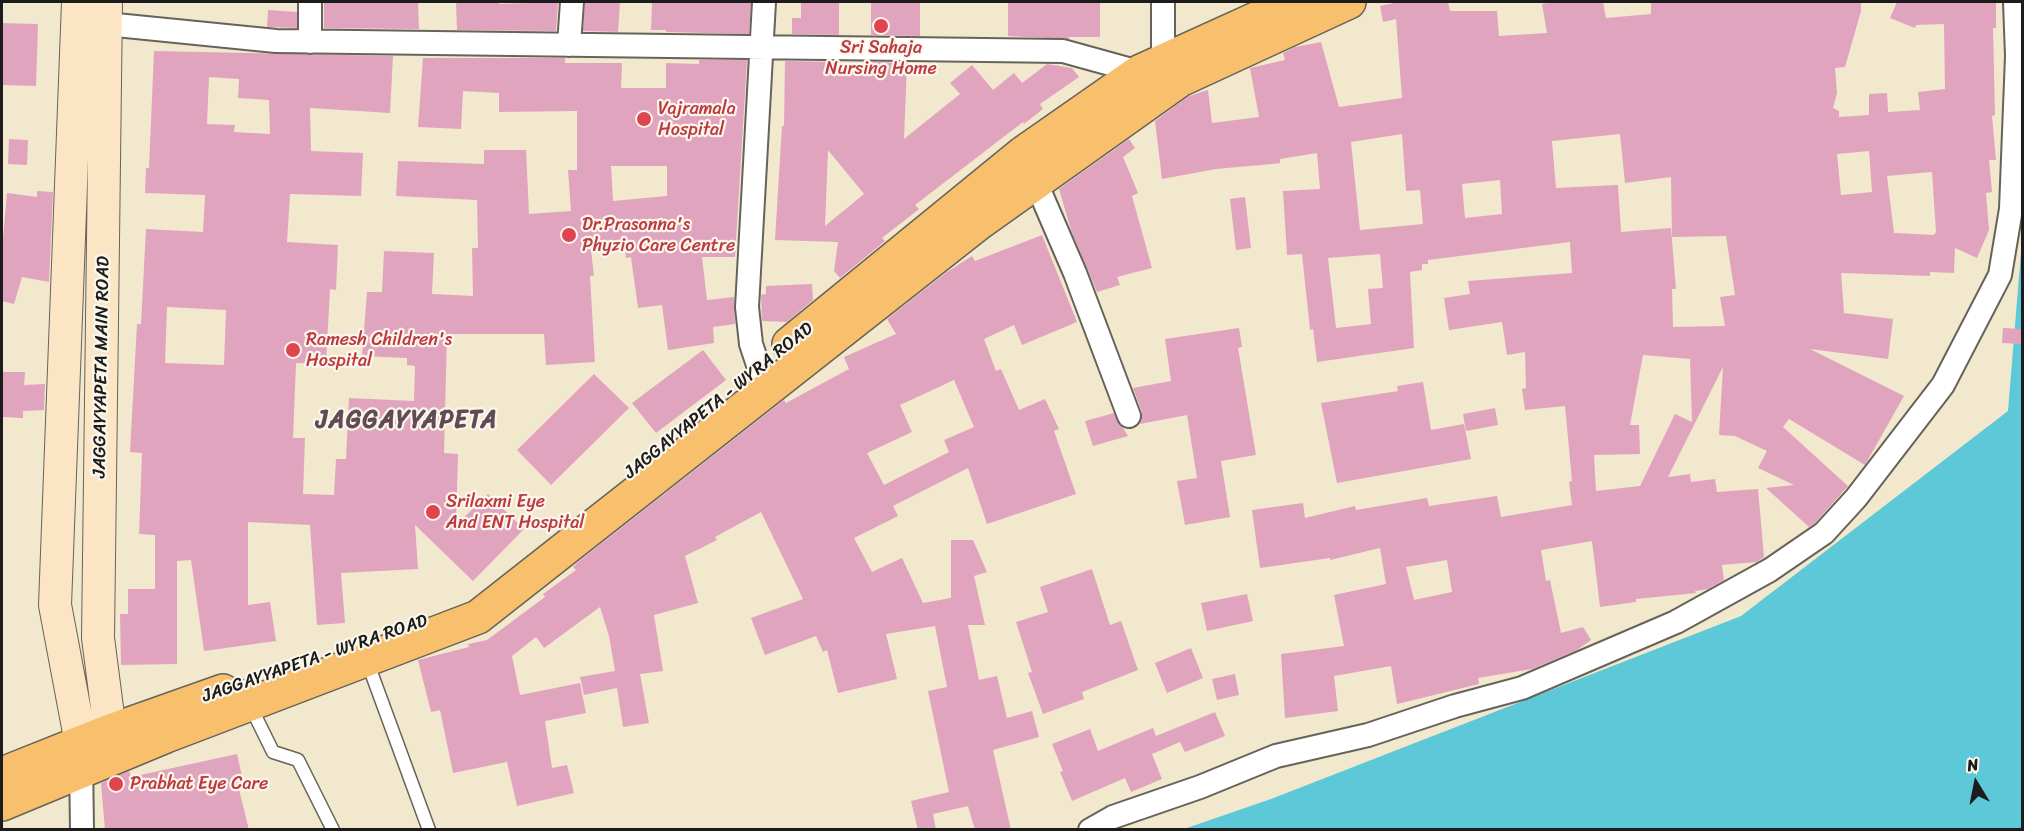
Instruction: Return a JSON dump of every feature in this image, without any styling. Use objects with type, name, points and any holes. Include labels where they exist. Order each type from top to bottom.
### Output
[{"type":"main road","points":[[78,2],[55,605],[91,748]]},
{"type":"main road","name":"JAGGAYYAPETA - WYRA ROAD","points":[[91,748],[363,651],[461,607],[583,512],[759,368],[1029,168],[1151,67],[1293,2]]},
{"type":"main road","points":[[363,651],[478,617],[970,230],[1029,168],[1180,80],[1348,2]]},
{"type":"main road","name":"JAGGAYYAPETA MAIN ROAD","points":[[91,748],[98,638],[106,13]]},
{"type":"main road","points":[[2,774],[91,748],[245,694]]},
{"type":"main road","points":[[2,804],[91,748]]},
{"type":"street","points":[[310,2],[310,42]]},
{"type":"street","points":[[569,45],[572,2]]},
{"type":"street","points":[[759,368],[751,344],[747,307],[764,2]]},
{"type":"street","points":[[106,13],[276,41],[1063,51],[1151,67],[1163,2]]},
{"type":"street","points":[[1090,830],[1113,818],[1200,787],[1276,756],[1368,735],[1455,706],[1522,688],[1676,622],[1770,570],[1824,533],[1856,498],[1943,385],[2000,275],[2012,209],[2017,56],[2015,2]]},
{"type":"street","points":[[1029,168],[1075,273],[1129,416]]},
{"type":"street","points":[[82,830],[91,748]]},
{"type":"lane","points":[[363,651],[429,830]]},
{"type":"lane","points":[[245,694],[273,752],[298,760],[333,830]]},
{"type":"water","points":[[2022,240],[2022,829],[1181,830],[1271,799],[1741,616],[2008,411]]},
{"type":"building","points":[[324,2],[418,2],[419,29],[324,28]]},
{"type":"building","points":[[456,2],[499,2],[499,4],[558,2],[556,31],[457,30]]},
{"type":"building","points":[[585,2],[620,2],[618,32],[583,31]]},
{"type":"building","points":[[652,2],[751,2],[749,34],[651,30]]},
{"type":"building","points":[[801,2],[839,2],[839,35],[792,34],[792,18],[801,18]]},
{"type":"building","points":[[871,2],[920,2],[920,36],[871,35]]},
{"type":"building","points":[[1008,2],[1100,2],[1100,37],[1069,37],[1069,39],[1008,36]]},
{"type":"building","points":[[1399,2],[1448,2],[1450,11],[1497,11],[1499,36],[1547,33],[1542,4],[1554,2],[1603,2],[1606,18],[1651,14],[1651,2],[1861,2],[1861,11],[1845,67],[1835,68],[1837,93],[1833,108],[1839,111],[1839,117],[1869,115],[1869,94],[1887,93],[1888,112],[1920,110],[1918,92],[1945,89],[1944,24],[1916,25],[1915,28],[1890,18],[1897,2],[1996,2],[1996,28],[1993,28],[1995,115],[1992,116],[1996,160],[1989,160],[1992,192],[1986,193],[1989,230],[1977,258],[1955,248],[1954,273],[1930,272],[1930,276],[1841,273],[1844,313],[1893,319],[1888,359],[1810,349],[1904,396],[1865,465],[1789,419],[1783,427],[1848,486],[1815,523],[1809,527],[1766,488],[1794,485],[1758,468],[1767,451],[1735,436],[1719,435],[1723,367],[1668,477],[1690,474],[1691,482],[1715,479],[1717,492],[1758,489],[1764,557],[1757,562],[1722,565],[1724,580],[1708,589],[1695,591],[1696,593],[1636,599],[1636,602],[1600,607],[1592,541],[1541,550],[1546,581],[1550,580],[1561,633],[1583,627],[1591,640],[1577,650],[1532,669],[1478,678],[1479,684],[1397,704],[1391,666],[1334,676],[1338,711],[1285,718],[1281,654],[1344,646],[1334,595],[1386,584],[1380,548],[1330,560],[1330,558],[1260,568],[1252,510],[1303,503],[1305,518],[1355,506],[1356,510],[1427,498],[1429,506],[1497,496],[1501,517],[1572,505],[1565,406],[1525,410],[1522,389],[1526,388],[1525,352],[1507,355],[1502,322],[1449,330],[1444,298],[1470,294],[1468,281],[1572,273],[1570,242],[1428,260],[1428,264],[1422,264],[1422,270],[1410,272],[1414,348],[1317,362],[1313,329],[1310,330],[1302,254],[1287,255],[1283,191],[1320,189],[1317,153],[1280,159],[1280,163],[1216,169],[1162,179],[1155,121],[1189,96],[1208,90],[1212,123],[1259,117],[1250,68],[1285,60],[1283,53],[1295,47],[1321,42],[1339,107],[1402,98],[1396,19],[1383,22],[1380,6]],"holes":[[[1402,134],[1406,191],[1420,190],[1423,224],[1360,230],[1351,142]],[[1620,134],[1625,183],[1671,177],[1672,237],[1726,236],[1735,295],[1720,297],[1725,326],[1673,327],[1672,289],[1676,289],[1671,228],[1621,232],[1618,185],[1556,188],[1552,141]],[[1869,151],[1872,192],[1841,195],[1837,154]],[[1932,172],[1936,232],[1934,235],[1894,233],[1887,176]],[[1500,180],[1502,214],[1465,218],[1462,184]],[[1380,254],[1383,288],[1368,289],[1371,324],[1336,328],[1328,258]],[[1643,355],[1690,359],[1692,422],[1675,414],[1640,486],[1596,491],[1594,455],[1640,454],[1639,425],[1630,425]],[[1447,560],[1452,592],[1414,600],[1406,567]]]},
{"type":"building","points":[[268,10],[297,12],[297,28],[267,27]]},
{"type":"building","points":[[2,23],[38,24],[36,86],[2,85]]},
{"type":"building","points":[[154,51],[393,56],[390,113],[310,108],[311,151],[363,153],[361,196],[290,194],[287,242],[338,245],[336,290],[330,289],[326,364],[296,363],[293,438],[305,438],[303,494],[334,495],[336,459],[346,459],[349,398],[414,401],[415,366],[407,365],[407,358],[362,356],[367,292],[382,292],[384,251],[434,253],[432,294],[473,296],[472,248],[478,248],[477,200],[396,196],[398,161],[484,164],[484,150],[526,150],[529,214],[571,211],[568,170],[577,170],[577,111],[499,112],[499,93],[463,91],[461,129],[418,127],[423,58],[565,58],[565,63],[622,63],[621,88],[666,88],[666,63],[699,64],[699,60],[747,60],[735,257],[702,257],[707,300],[734,297],[735,324],[713,327],[714,343],[668,350],[662,305],[638,308],[631,257],[626,258],[625,248],[591,250],[594,276],[590,276],[595,362],[546,365],[544,334],[447,334],[444,453],[458,454],[456,525],[488,494],[524,529],[473,581],[415,525],[418,569],[341,573],[345,623],[317,625],[310,525],[248,522],[248,605],[270,602],[276,641],[204,651],[191,560],[177,561],[177,664],[121,665],[120,614],[128,614],[128,589],[155,589],[155,535],[139,534],[142,453],[130,452],[137,324],[141,324],[146,229],[203,232],[205,195],[145,193],[146,168],[149,168]],"holes":[[[209,77],[239,79],[238,98],[269,100],[270,134],[234,132],[235,125],[207,124]],[[611,166],[667,166],[667,196],[613,201]],[[167,307],[226,310],[224,365],[165,363]]]},
{"type":"building","points":[[785,61],[839,62],[839,64],[871,66],[871,62],[907,63],[904,139],[960,94],[950,83],[972,65],[993,90],[1014,73],[1022,83],[1047,64],[1072,68],[1079,77],[1040,104],[1043,109],[1024,124],[1023,122],[915,205],[919,209],[882,238],[885,241],[840,278],[834,271],[838,242],[775,240],[782,126],[784,126]],"holes":[[[828,150],[864,194],[825,226]]]},
{"type":"building","points":[[9,139],[28,140],[27,165],[8,164]]},
{"type":"building","points":[[1129,139],[1135,148],[1123,157],[1138,193],[1132,196],[1152,268],[1117,277],[1120,285],[1097,292],[1071,230],[1059,189]]},
{"type":"building","points":[[37,191],[53,192],[49,282],[22,277],[14,304],[2,301],[2,249],[7,193],[37,197]]},
{"type":"building","points":[[1245,197],[1251,248],[1236,250],[1230,199]]},
{"type":"building","points":[[1042,235],[1077,322],[1022,345],[1014,325],[984,339],[996,371],[1001,369],[1019,410],[1045,399],[1059,429],[1054,431],[1076,494],[987,524],[968,468],[893,506],[898,516],[854,538],[872,572],[902,558],[923,603],[951,598],[951,540],[973,540],[987,572],[974,576],[985,625],[968,625],[979,680],[997,676],[1007,718],[1032,711],[1039,737],[993,750],[1011,830],[975,830],[968,806],[933,814],[936,830],[918,830],[911,801],[949,792],[928,691],[947,687],[935,626],[886,634],[897,679],[838,693],[827,650],[823,652],[816,636],[765,655],[751,618],[803,599],[761,512],[715,537],[717,540],[685,556],[698,603],[654,615],[663,671],[640,674],[649,723],[623,727],[617,688],[584,695],[580,677],[615,671],[609,636],[600,607],[544,648],[536,637],[512,656],[520,695],[580,683],[586,713],[545,721],[552,768],[567,765],[574,793],[517,806],[507,762],[453,773],[440,710],[431,712],[418,660],[487,640],[545,597],[543,594],[576,570],[573,567],[578,562],[784,400],[786,403],[849,369],[844,357],[896,334],[887,319],[947,272],[972,256],[975,261]],"holes":[[[954,380],[974,427],[944,440],[949,452],[884,485],[867,453],[912,432],[900,405]]]},
{"type":"building","points":[[812,284],[813,300],[787,322],[762,321],[761,295],[766,294],[766,286]]},
{"type":"building","points":[[1239,328],[1242,347],[1238,348],[1256,455],[1221,461],[1230,517],[1185,525],[1177,481],[1197,478],[1187,415],[1140,424],[1142,412],[1133,388],[1171,381],[1165,339]]},
{"type":"building","points":[[2003,328],[2022,329],[2022,344],[2002,343]]},
{"type":"building","points":[[703,350],[726,380],[656,433],[632,403]]},
{"type":"building","points":[[2,372],[25,372],[24,385],[45,384],[44,410],[23,411],[23,418],[2,417]]},
{"type":"building","points":[[594,374],[629,408],[551,485],[517,450]]},
{"type":"building","points":[[1423,382],[1431,430],[1464,424],[1471,459],[1337,483],[1321,403],[1398,391],[1397,386]]},
{"type":"building","points":[[1495,408],[1498,425],[1466,431],[1463,414]]},
{"type":"building","points":[[1114,413],[1128,436],[1093,446],[1085,421]]},
{"type":"building","points":[[1092,569],[1110,625],[1121,621],[1138,670],[1082,692],[1084,699],[1043,714],[1028,673],[1032,672],[1016,622],[1048,612],[1040,587]]},
{"type":"building","points":[[1247,594],[1253,621],[1207,631],[1201,603]]},
{"type":"building","points":[[1191,648],[1203,678],[1167,693],[1155,663]]},
{"type":"building","points":[[1235,674],[1239,695],[1217,700],[1212,679]]},
{"type":"building","points":[[1215,712],[1225,736],[1185,752],[1180,742],[1152,754],[1162,779],[1131,792],[1125,778],[1072,801],[1052,744],[1090,729],[1098,751],[1153,728],[1156,736]]},
{"type":"building","points":[[237,754],[242,776],[236,777],[249,830],[105,830],[101,783],[129,771],[131,777]]},
{"type":"place","name":"Sri Sahaja Nursing Home","points":[[881,26]]},
{"type":"place","name":"Vajramala Hospital","points":[[644,119]]},
{"type":"place","name":"Dr.Prasonna's Phyzio Care Centre","points":[[569,235]]},
{"type":"place","name":"Ramesh Children's Hospital","points":[[293,350]]},
{"type":"place","name":"Srilaxmi Eye And ENT Hospital","points":[[433,512]]},
{"type":"place","name":"Prabhat Eye Care","points":[[116,784]]},
{"type":"district","name":"JAGGAYYAPETA","points":[[407,421]]}]
